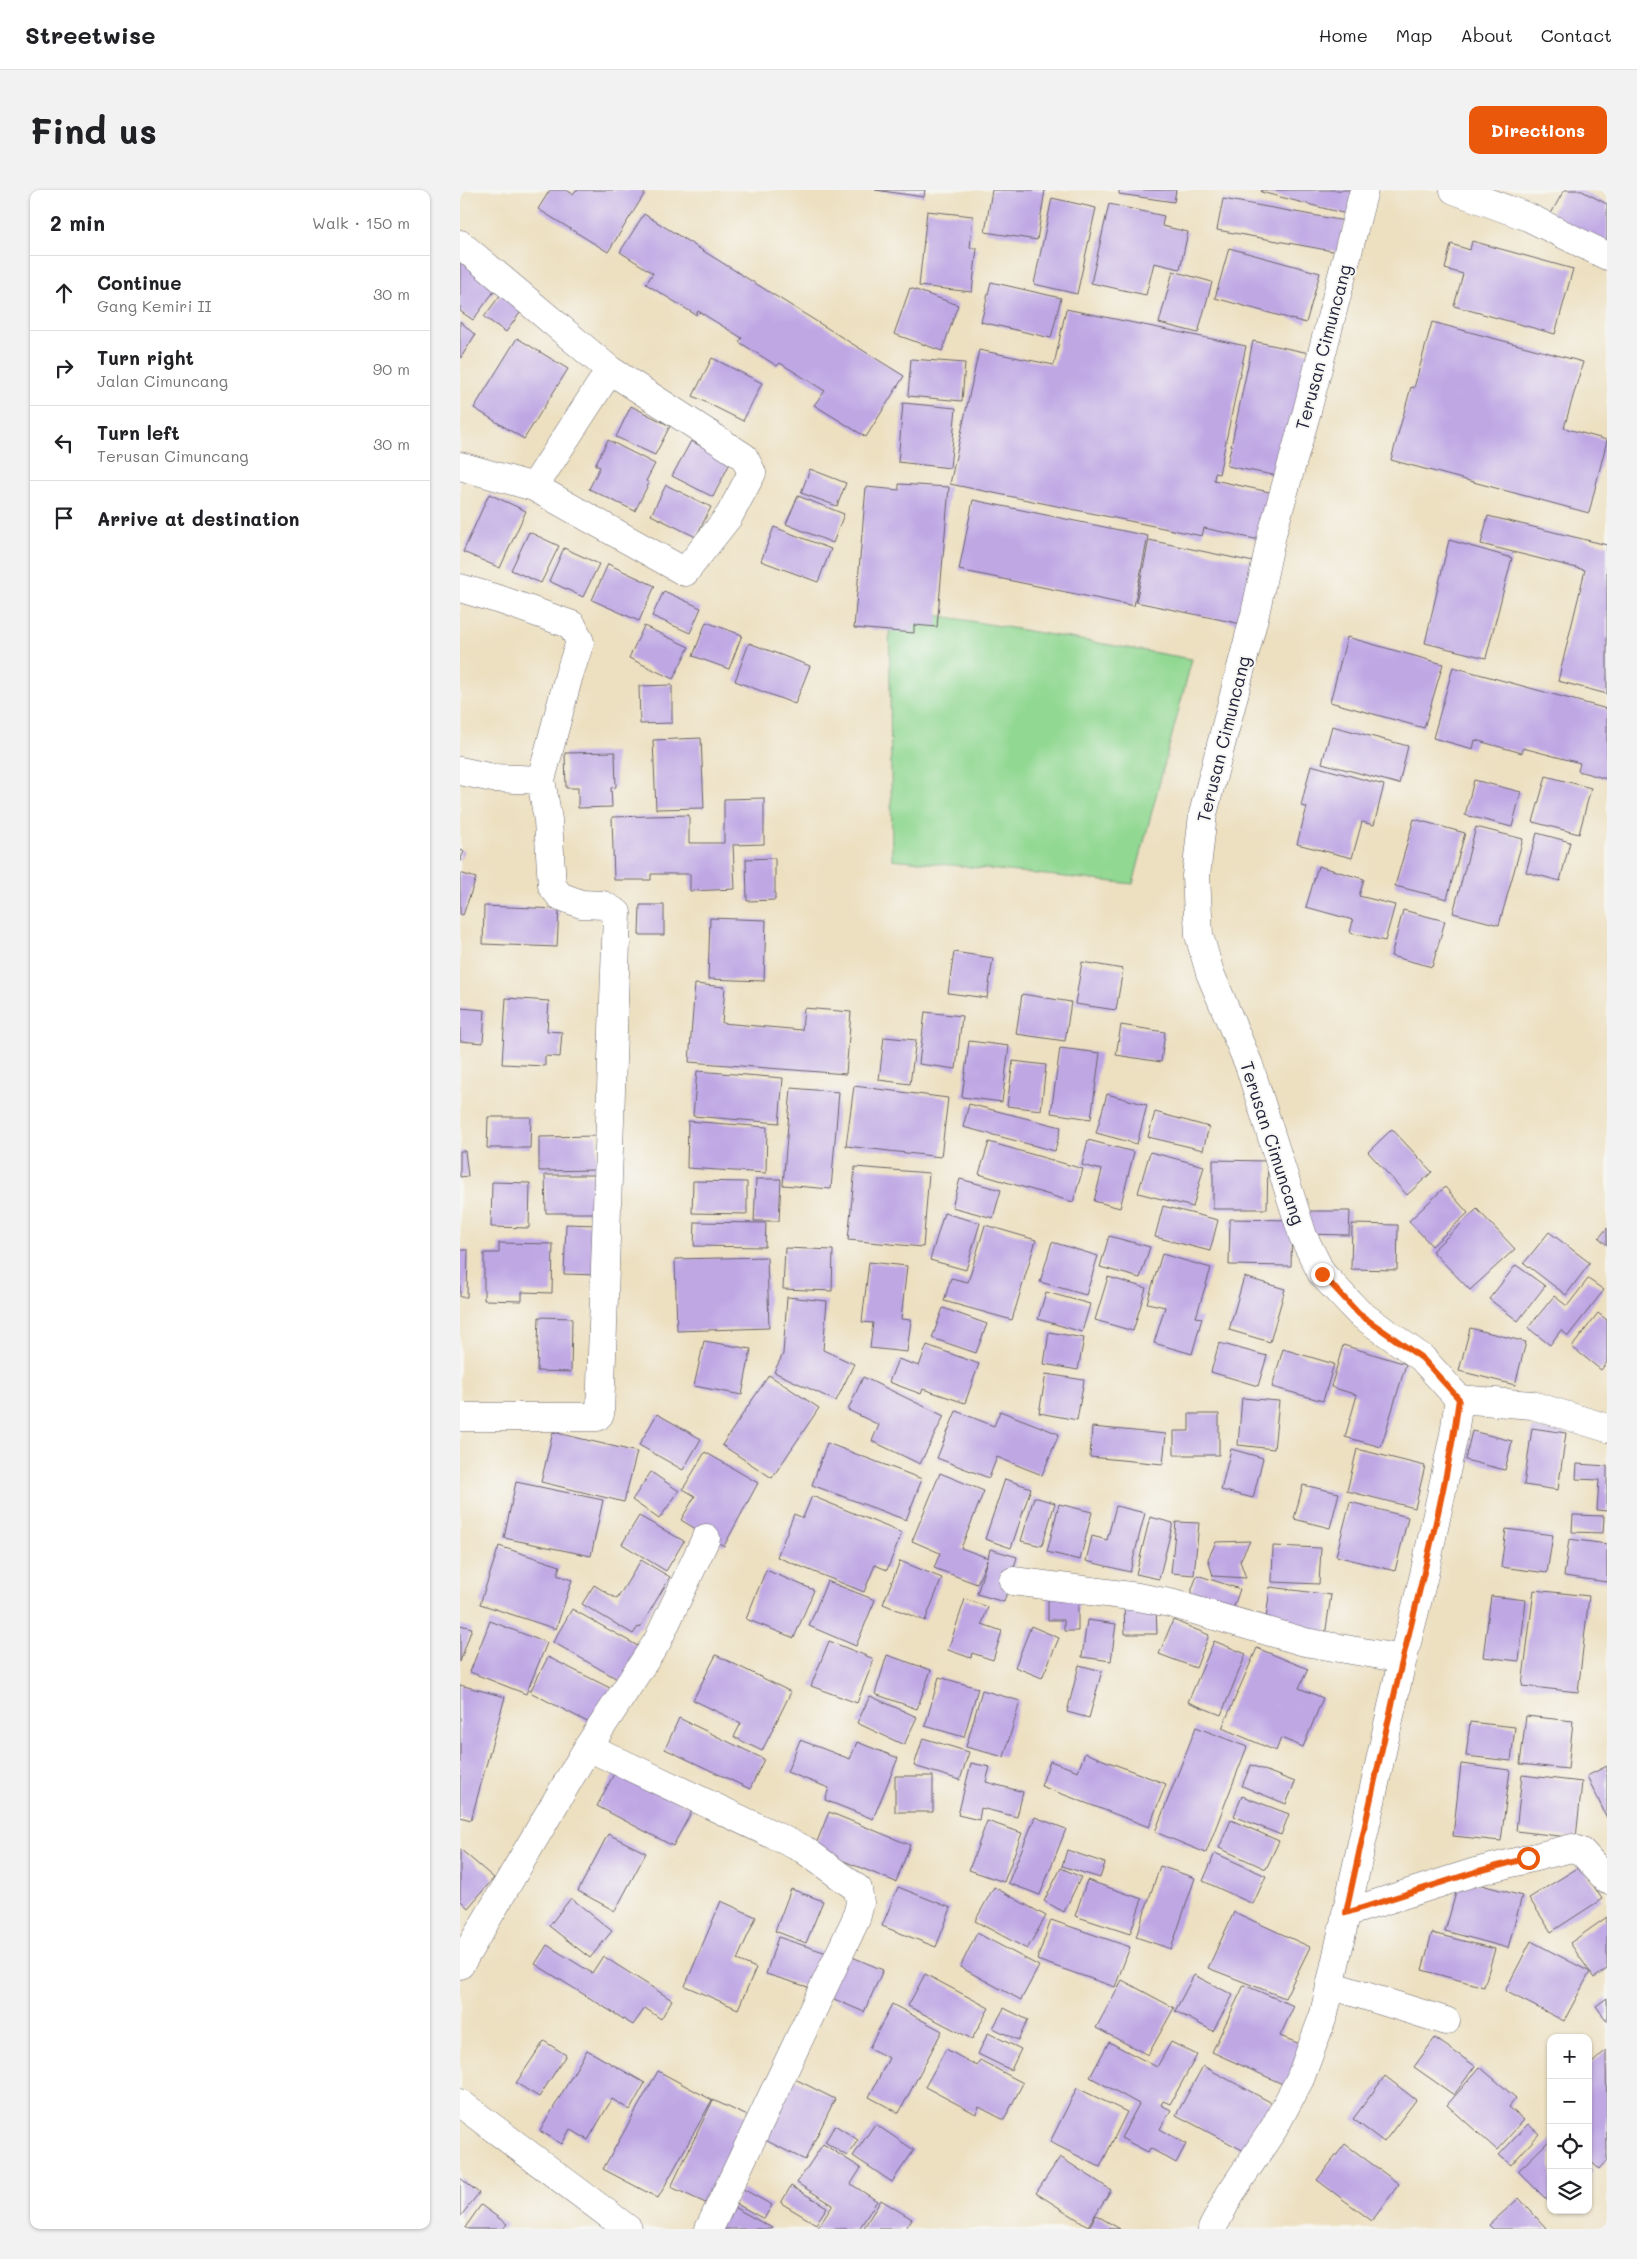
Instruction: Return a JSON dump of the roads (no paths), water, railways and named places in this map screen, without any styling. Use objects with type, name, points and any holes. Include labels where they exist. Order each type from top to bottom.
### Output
[{"type":"street","name":"Terusan Cimuncang","points":[[1364,190],[1307,412],[1272,534],[1255,614],[1202,814],[1196,876],[1198,934],[1210,973],[1249,1065],[1303,1236],[1322,1274],[1359,1314],[1422,1358],[1459,1399]]},
{"type":"street","points":[[1454,190],[1528,217],[1607,256]]},
{"type":"street","points":[[460,244],[610,370],[744,457],[752,473],[728,516],[685,572],[534,487],[460,466]]},
{"type":"street","points":[[534,487],[610,370]]},
{"type":"street","points":[[460,588],[572,625],[580,642],[569,675],[541,780],[548,820],[552,886],[560,896],[581,904],[604,906],[617,913],[600,1414],[597,1417],[460,1418]]},
{"type":"street","points":[[460,771],[492,778],[541,780]]},
{"type":"street","points":[[1212,2229],[1230,2194],[1274,2128],[1300,2079],[1324,2014],[1403,1658],[1424,1575],[1454,1434],[1459,1399],[1532,1405],[1607,1428]]},
{"type":"street","points":[[460,1966],[588,1747],[657,1642],[706,1538]]},
{"type":"street","points":[[1013,1581],[1138,1597],[1170,1603],[1305,1642],[1403,1658]]},
{"type":"street","points":[[588,1747],[803,1849],[850,1880],[858,1889],[860,1903],[856,1919],[709,2229]]},
{"type":"street","points":[[1346,1913],[1475,1872],[1572,1848],[1582,1852],[1607,1880]]},
{"type":"street","points":[[1330,1985],[1446,2020]]},
{"type":"street","points":[[460,2103],[628,2229]]}]
